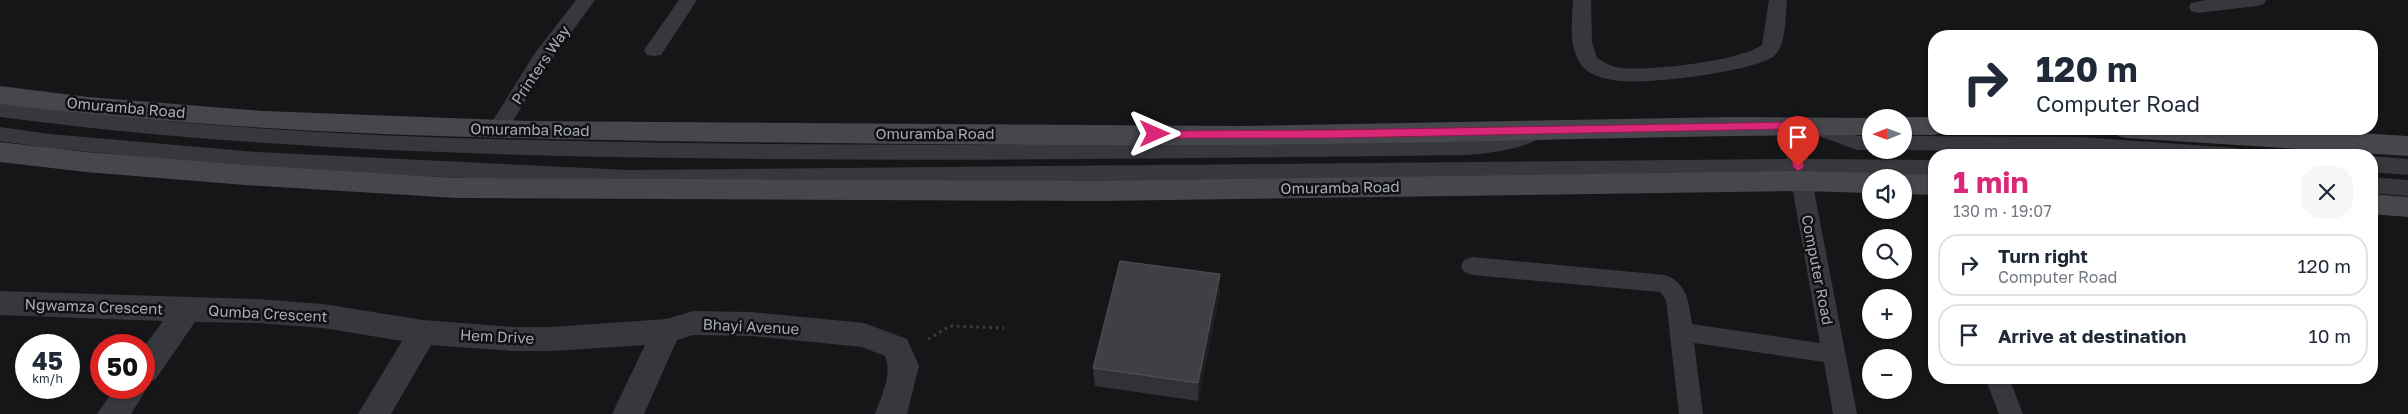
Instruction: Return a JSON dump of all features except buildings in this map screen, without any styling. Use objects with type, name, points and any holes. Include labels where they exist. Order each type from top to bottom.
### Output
[{"type":"main road","name":"Omuramba Road","points":[[0,95],[77,105],[286,122],[497,130],[1225,135],[1801,125],[1862,126]]},
{"type":"main road","points":[[1912,126],[1928,126]]},
{"type":"main road","points":[[2245,135],[2408,146]]},
{"type":"main road","name":"Omuramba Road","points":[[0,152],[86,162],[245,175],[456,188],[1098,191],[1800,174],[1862,182]]},
{"type":"main road","points":[[1912,184],[1928,185]]},
{"type":"main road","points":[[2378,205],[2408,207]]},
{"type":"street","name":"Ngwamza Crescent","points":[[0,302],[187,310]]},
{"type":"street","name":"Qumba Crescent","points":[[155,355],[187,310],[257,311],[324,316],[423,332]]},
{"type":"street","name":"Bhayi Avenue","points":[[666,331],[693,324],[750,324],[864,335],[896,348]]},
{"type":"street","name":"Hem Drive","points":[[423,332],[513,339],[552,339],[666,331]]},
{"type":"street","points":[[628,414],[666,331]]},
{"type":"street","points":[[374,414],[423,332]]},
{"type":"street","points":[[891,414],[904,366],[896,348]]},
{"type":"street","points":[[113,414],[124,399]]},
{"type":"lane","name":"Printers Way","points":[[497,130],[542,58],[586,0]]},
{"type":"lane","points":[[654,50],[688,0]]},
{"type":"lane","points":[[1582,0],[1582,30],[1586,56],[1590,64],[1610,72],[1642,76],[1670,74],[1758,57],[1765,53],[1772,45],[1778,0]]},
{"type":"lane","points":[[2198,7],[2257,0]]},
{"type":"lane","points":[[0,110],[68,119],[273,136],[485,148],[876,154],[1467,148],[1487,147],[1518,140],[1538,130]]},
{"type":"lane","points":[[1801,125],[1862,143]]},
{"type":"lane","name":"Computer Road","points":[[1801,125],[1800,174],[1844,414]]},
{"type":"lane","points":[[0,134],[50,141],[257,160],[629,178],[1800,174],[1928,168]]},
{"type":"lane","points":[[1912,143],[2081,144],[2151,149]]},
{"type":"lane","points":[[2378,165],[2408,167]]},
{"type":"lane","points":[[2378,185],[2408,188]]},
{"type":"lane","points":[[1472,266],[1665,284],[1677,298],[1691,414]]},
{"type":"lane","points":[[1680,332],[1833,354]]},
{"type":"lane","points":[[1999,384],[2011,414]]},
{"type":"path","points":[[896,348],[926,340],[950,326],[1004,328]]},
{"type":"route","points":[[1155,134],[1334,134],[1791,125],[1798,167]]}]
